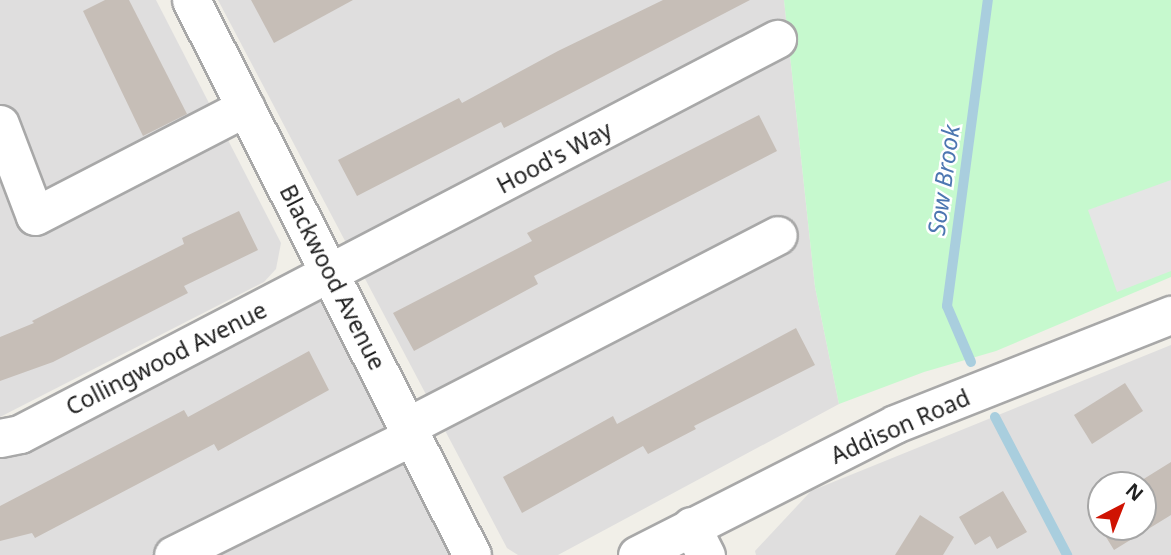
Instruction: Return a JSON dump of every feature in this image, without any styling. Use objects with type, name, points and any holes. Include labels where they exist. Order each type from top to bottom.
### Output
[{"type":"street","name":"Blackwood Avenue","points":[[191,0],[472,555]]},
{"type":"street","name":"Hood's Way","points":[[330,272],[454,210],[777,39]]},
{"type":"street","points":[[0,124],[35,216],[246,107]]},
{"type":"street","points":[[173,555],[778,235]]},
{"type":"street","name":"Collingwood Avenue","points":[[0,438],[20,433],[330,272]]},
{"type":"street","name":"Addison Road","points":[[637,555],[698,541],[895,424],[1171,315]]},
{"type":"shaded area","points":[[0,0],[156,0],[281,243],[276,269],[264,282],[0,417]]},
{"type":"shaded area","points":[[218,0],[784,0],[815,287],[839,404],[558,555],[518,555],[507,548]]},
{"type":"shaded area","points":[[1171,180],[1171,271],[1117,292],[1088,210]]},
{"type":"shaded area","points":[[325,297],[458,555],[0,555],[0,458]]},
{"type":"shaded area","points":[[1171,345],[1171,555],[756,555],[755,551],[811,491]]},
{"type":"green space","points":[[784,0],[1171,0],[1171,277],[996,351],[924,372],[839,404],[815,287]]},
{"type":"building","points":[[105,0],[129,0],[187,114],[143,136],[83,11]]},
{"type":"building","points":[[251,0],[353,0],[274,43]]},
{"type":"building","points":[[663,0],[750,0],[504,128],[501,122],[357,196],[338,160],[459,98],[462,103],[558,51]]},
{"type":"building","points":[[759,115],[777,151],[534,276],[538,284],[414,351],[393,313],[532,241],[527,233]]},
{"type":"building","points":[[239,211],[258,250],[184,286],[188,293],[53,362],[0,381],[0,337],[34,323],[32,321],[184,244],[182,238]]},
{"type":"building","points":[[796,328],[815,365],[694,426],[696,429],[648,454],[643,446],[522,513],[503,477],[613,416],[617,424]]},
{"type":"building","points":[[309,351],[329,390],[218,451],[214,444],[35,538],[32,533],[0,541],[0,506],[184,410],[188,417]]},
{"type":"building","points":[[1125,383],[1143,411],[1092,444],[1074,415]]},
{"type":"building","points":[[1171,462],[1171,515],[1157,524],[1157,471]]},
{"type":"building","points":[[1003,491],[1027,532],[997,549],[990,536],[975,545],[959,517]]},
{"type":"building","points":[[920,515],[954,537],[943,555],[895,555]]},
{"type":"building","points":[[1108,541],[1129,541],[1114,550]]},
{"type":"waterway","name":"Sow Brook","points":[[971,362],[947,306],[988,0]]},
{"type":"waterway","name":"Sow Brook","points":[[995,417],[1067,555]]}]
